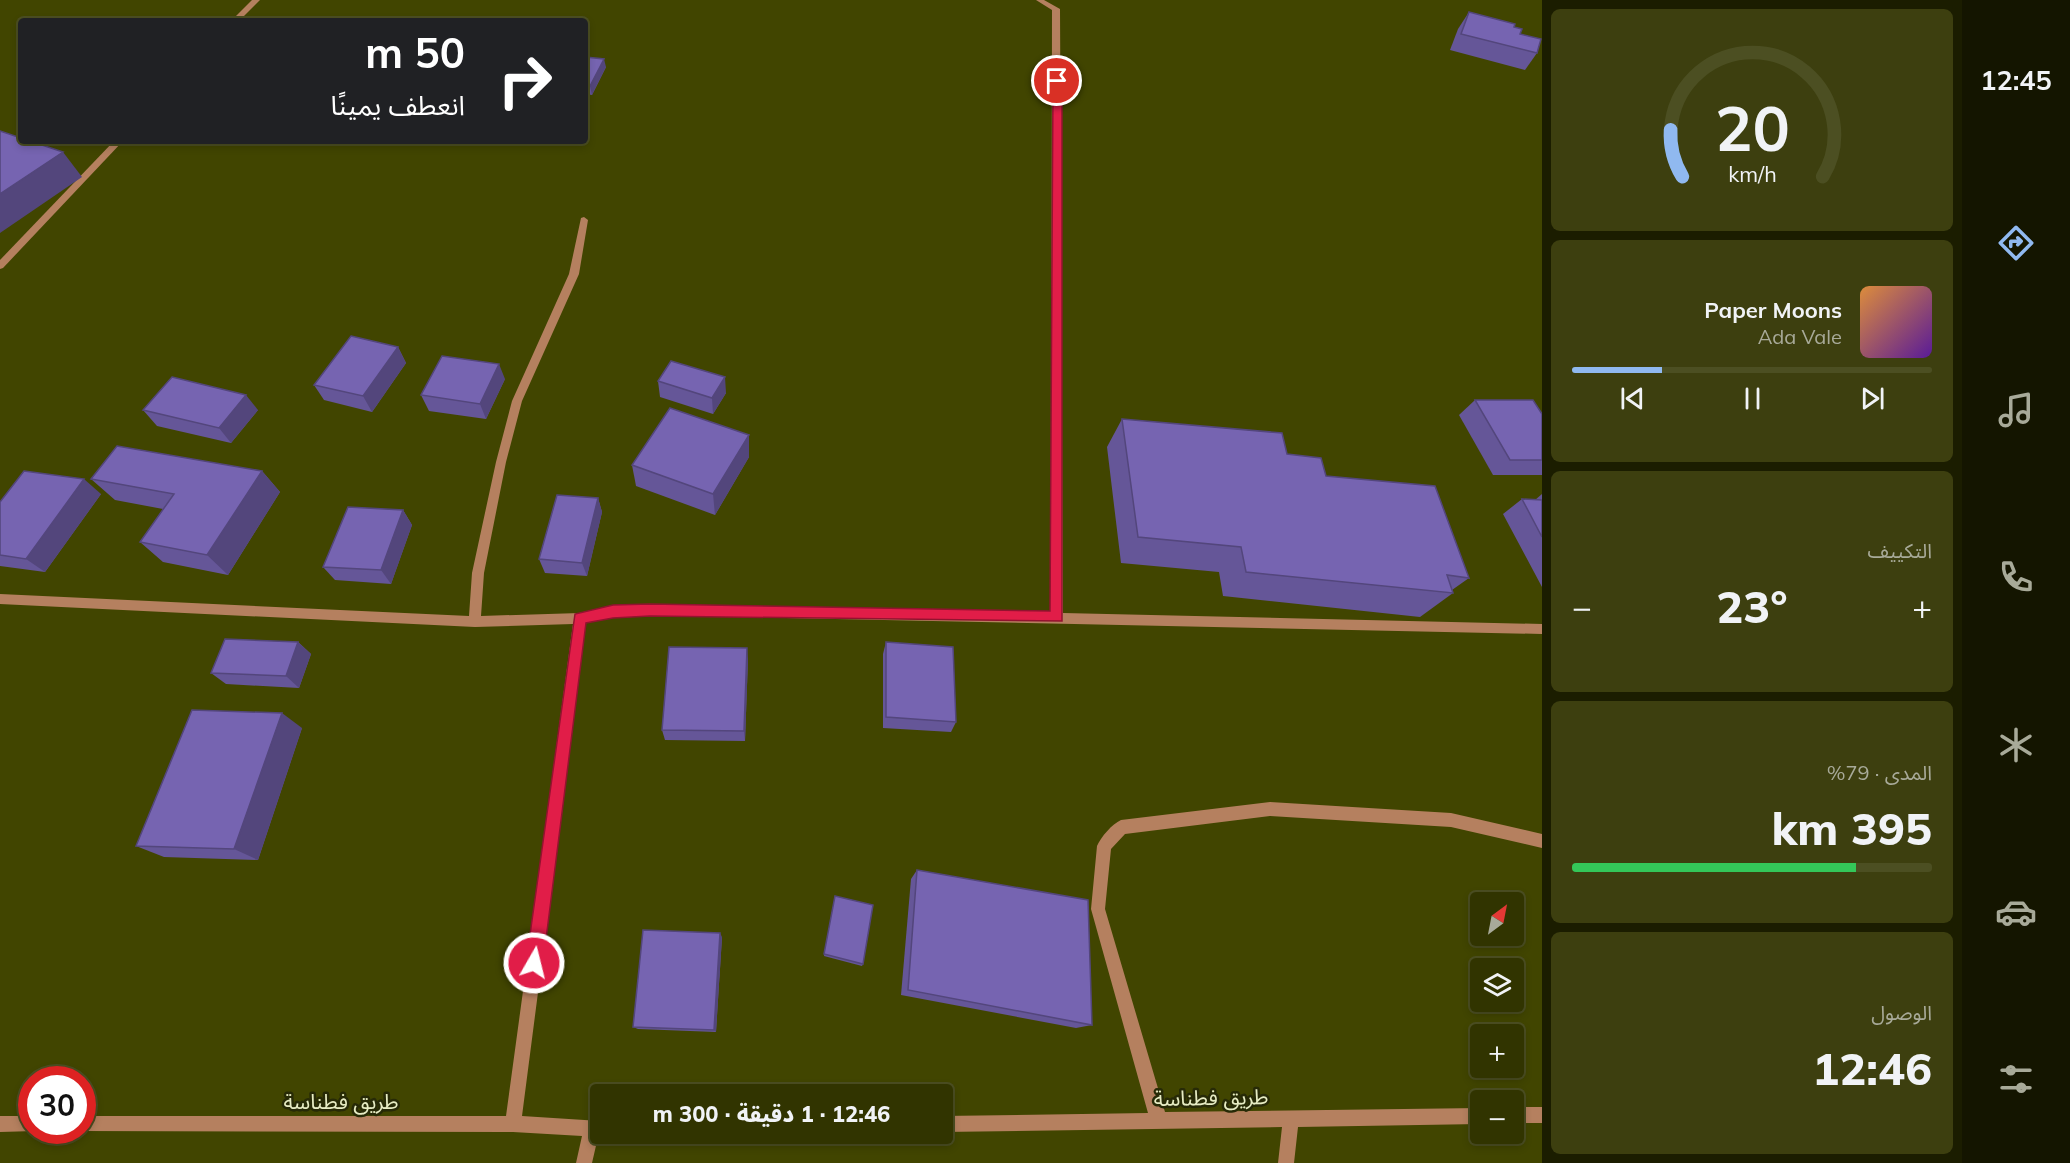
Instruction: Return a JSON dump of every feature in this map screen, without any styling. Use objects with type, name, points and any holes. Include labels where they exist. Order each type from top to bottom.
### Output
[{"type":"street","points":[[238,18],[256,0]]},
{"type":"street","points":[[1040,0],[1056,9],[1057,617]]},
{"type":"street","points":[[0,266],[116,144]]},
{"type":"street","points":[[475,622],[478,573],[501,462],[517,401],[574,274],[584,220]]},
{"type":"street","points":[[0,599],[475,622],[580,618],[613,611],[650,610],[1542,629]]},
{"type":"street","points":[[513,1124],[580,618]]},
{"type":"street","points":[[1160,1121],[1098,909],[1104,846],[1121,827],[1270,809],[1450,820],[1542,840]]},
{"type":"street","points":[[1524,1115],[1542,1115]]},
{"type":"street","name":"طريق فطناسة","points":[[953,1124],[1470,1116]]},
{"type":"street","points":[[1286,1163],[1291,1119]]},
{"type":"street","points":[[0,1124],[18,1124]]},
{"type":"street","name":"طريق فطناسة","points":[[96,1124],[513,1124],[590,1129]]},
{"type":"street","points":[[584,1163],[591,1144]]},
{"type":"building","points":[[1469,12],[1515,24],[1514,27],[1522,29],[1520,34],[1541,39],[1537,53],[1461,34]]},
{"type":"building","points":[[588,57],[604,59],[588,86]]},
{"type":"building","points":[[0,131],[18,137],[18,144],[39,144],[63,152],[0,194]]},
{"type":"building","points":[[351,336],[398,347],[363,396],[314,385]]},
{"type":"building","points":[[442,356],[499,364],[480,404],[421,395]]},
{"type":"building","points":[[671,361],[725,377],[712,398],[658,381]]},
{"type":"building","points":[[172,377],[246,395],[219,428],[143,410]]},
{"type":"building","points":[[1475,400],[1533,400],[1542,414],[1542,460],[1510,460]]},
{"type":"building","points":[[670,408],[749,435],[713,494],[632,465]]},
{"type":"building","points":[[1122,419],[1282,433],[1287,454],[1321,458],[1326,476],[1435,486],[1469,578],[1447,575],[1453,593],[1246,572],[1241,547],[1138,537]]},
{"type":"building","points":[[117,446],[262,471],[207,555],[140,542],[174,494],[91,479]]},
{"type":"building","points":[[24,471],[84,479],[26,559],[0,555],[0,502]]},
{"type":"building","points":[[557,495],[598,498],[582,563],[539,559]]},
{"type":"building","points":[[1522,499],[1542,500],[1542,537]]},
{"type":"building","points":[[348,507],[403,510],[381,570],[323,567]]},
{"type":"building","points":[[225,639],[298,642],[286,676],[211,673]]},
{"type":"building","points":[[886,642],[953,647],[956,722],[886,717]]},
{"type":"building","points":[[669,647],[747,648],[744,731],[662,730]]},
{"type":"building","points":[[192,710],[282,713],[234,849],[136,846]]},
{"type":"building","points":[[917,870],[1088,900],[1092,1025],[908,990]]},
{"type":"building","points":[[835,896],[873,905],[863,964],[824,954]]},
{"type":"building","points":[[643,930],[720,933],[714,1030],[633,1027]]},
{"type":"route","points":[[534,963],[580,618],[613,611],[650,610],[1057,617],[1057,81]]}]
